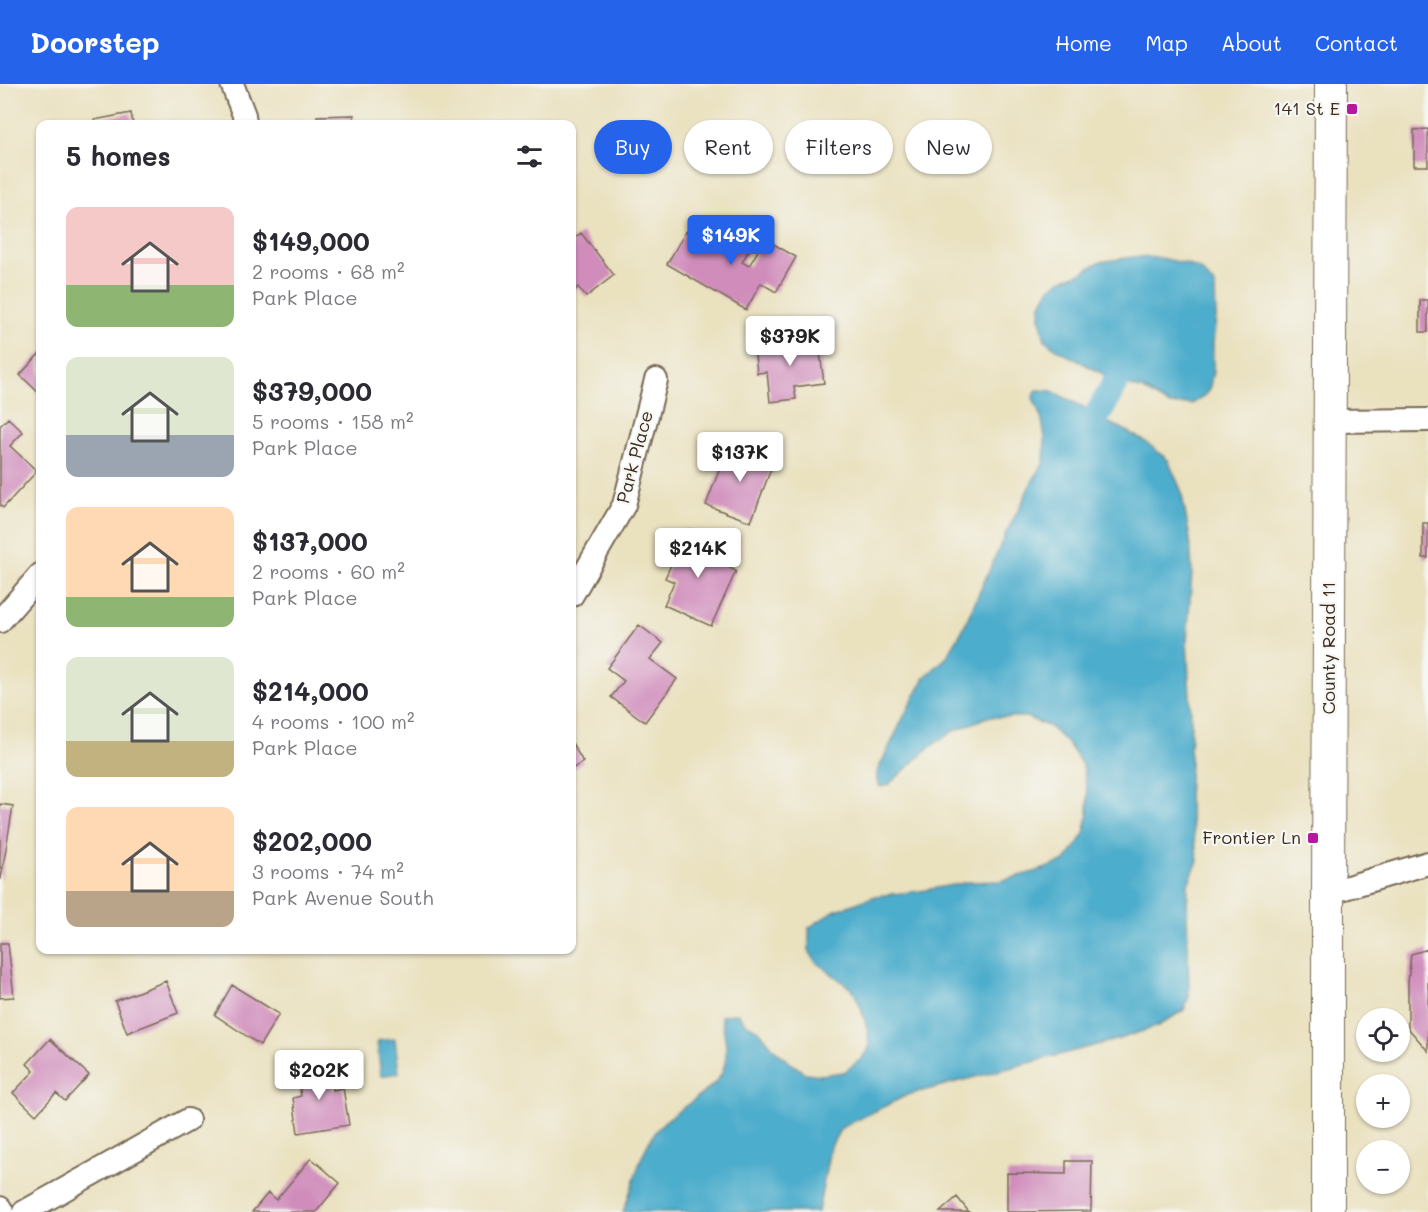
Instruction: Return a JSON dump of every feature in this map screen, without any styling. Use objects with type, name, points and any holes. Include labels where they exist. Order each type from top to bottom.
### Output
[{"type":"street","points":[[232,84],[245,120]]},
{"type":"street","name":"County Road 11","points":[[1328,1212],[1331,84]]},
{"type":"street","name":"Park Place","points":[[576,588],[624,506],[656,380]]},
{"type":"street","points":[[1330,421],[1428,420]]},
{"type":"street","points":[[0,621],[36,580]]},
{"type":"street","points":[[1328,893],[1428,863]]},
{"type":"street","points":[[24,1212],[188,1120]]},
{"type":"street","points":[[0,1208],[2,1212]]},
{"type":"water","points":[[1133,257],[1161,258],[1187,264],[1201,270],[1215,286],[1213,372],[1209,390],[1192,404],[1169,405],[1144,390],[1107,376],[1058,350],[1045,340],[1040,319],[1041,304],[1049,289],[1061,280],[1081,273],[1099,262]]},
{"type":"water","points":[[1037,390],[1052,391],[1146,442],[1168,460],[1181,490],[1190,539],[1192,572],[1187,641],[1191,718],[1188,799],[1198,861],[1188,884],[1189,997],[1184,1010],[1158,1026],[1119,1039],[907,1095],[841,1128],[830,1148],[818,1212],[623,1212],[643,1155],[654,1134],[666,1120],[711,1087],[723,1071],[726,1048],[721,1016],[738,1013],[745,1023],[759,1030],[774,1049],[805,1073],[821,1075],[844,1072],[860,1060],[869,1049],[868,1031],[853,990],[815,961],[809,950],[809,928],[834,911],[876,896],[969,882],[1001,881],[1038,871],[1065,861],[1083,837],[1088,816],[1088,796],[1083,766],[1069,745],[1050,727],[1026,717],[987,717],[952,732],[929,748],[888,785],[881,787],[877,782],[877,772],[907,710],[926,676],[946,658],[962,631],[1006,533],[1030,485],[1044,463],[1045,438],[1042,420],[1033,398]]},
{"type":"water","points":[[395,1039],[399,1073],[381,1076],[377,1041]]},
{"type":"building","points":[[131,113],[132,120],[94,120]]},
{"type":"building","points":[[354,115],[354,120],[318,120],[317,116]]},
{"type":"building","points":[[1428,129],[1428,166],[1414,166],[1414,130]]},
{"type":"building","points":[[721,229],[751,247],[742,262],[749,266],[765,239],[796,257],[776,292],[761,283],[746,310],[667,264],[686,231],[711,246]]},
{"type":"building","points":[[581,233],[614,275],[586,297],[578,287],[576,289],[576,237]]},
{"type":"building","points":[[1420,300],[1428,300],[1428,332],[1420,332]]},
{"type":"building","points":[[818,338],[824,383],[794,387],[796,399],[770,402],[767,372],[757,373],[754,346]]},
{"type":"building","points":[[36,357],[36,390],[20,375]]},
{"type":"building","points":[[8,418],[23,432],[10,446],[36,470],[3,508],[0,505],[0,426]]},
{"type":"building","points":[[729,444],[774,461],[751,522],[706,505]]},
{"type":"building","points":[[1423,523],[1428,523],[1428,558],[1423,558]]},
{"type":"building","points":[[688,529],[719,543],[711,559],[736,571],[711,626],[664,605],[674,582],[665,578]]},
{"type":"building","points":[[639,625],[663,643],[650,659],[677,679],[645,722],[611,697],[624,681],[607,668]]},
{"type":"building","points":[[576,750],[583,762],[576,766]]},
{"type":"building","points":[[0,804],[13,806],[1,879],[0,879]]},
{"type":"building","points":[[0,943],[8,943],[14,997],[0,998]]},
{"type":"building","points":[[1428,949],[1428,1051],[1410,1030],[1408,982],[1411,954]]},
{"type":"building","points":[[166,981],[178,1013],[127,1033],[115,1001]]},
{"type":"building","points":[[232,985],[279,1014],[260,1045],[215,1015]]},
{"type":"building","points":[[50,1039],[89,1075],[65,1101],[56,1093],[36,1115],[13,1093],[34,1071],[27,1064]]},
{"type":"building","points":[[329,1064],[333,1090],[343,1088],[349,1125],[298,1133],[293,1098],[301,1096],[296,1069]]},
{"type":"building","points":[[311,1158],[340,1183],[316,1212],[252,1212],[268,1193],[276,1200]]},
{"type":"building","points":[[1066,1161],[1092,1161],[1091,1211],[1007,1212],[1007,1173],[1066,1174]]},
{"type":"building","points":[[957,1197],[969,1212],[940,1212]]},
{"type":"waterway","points":[[1097,416],[1117,380]]},
{"type":"place","name":"141 St E","points":[[1352,109]]},
{"type":"place","name":"Frontier Ln","points":[[1313,838]]}]
